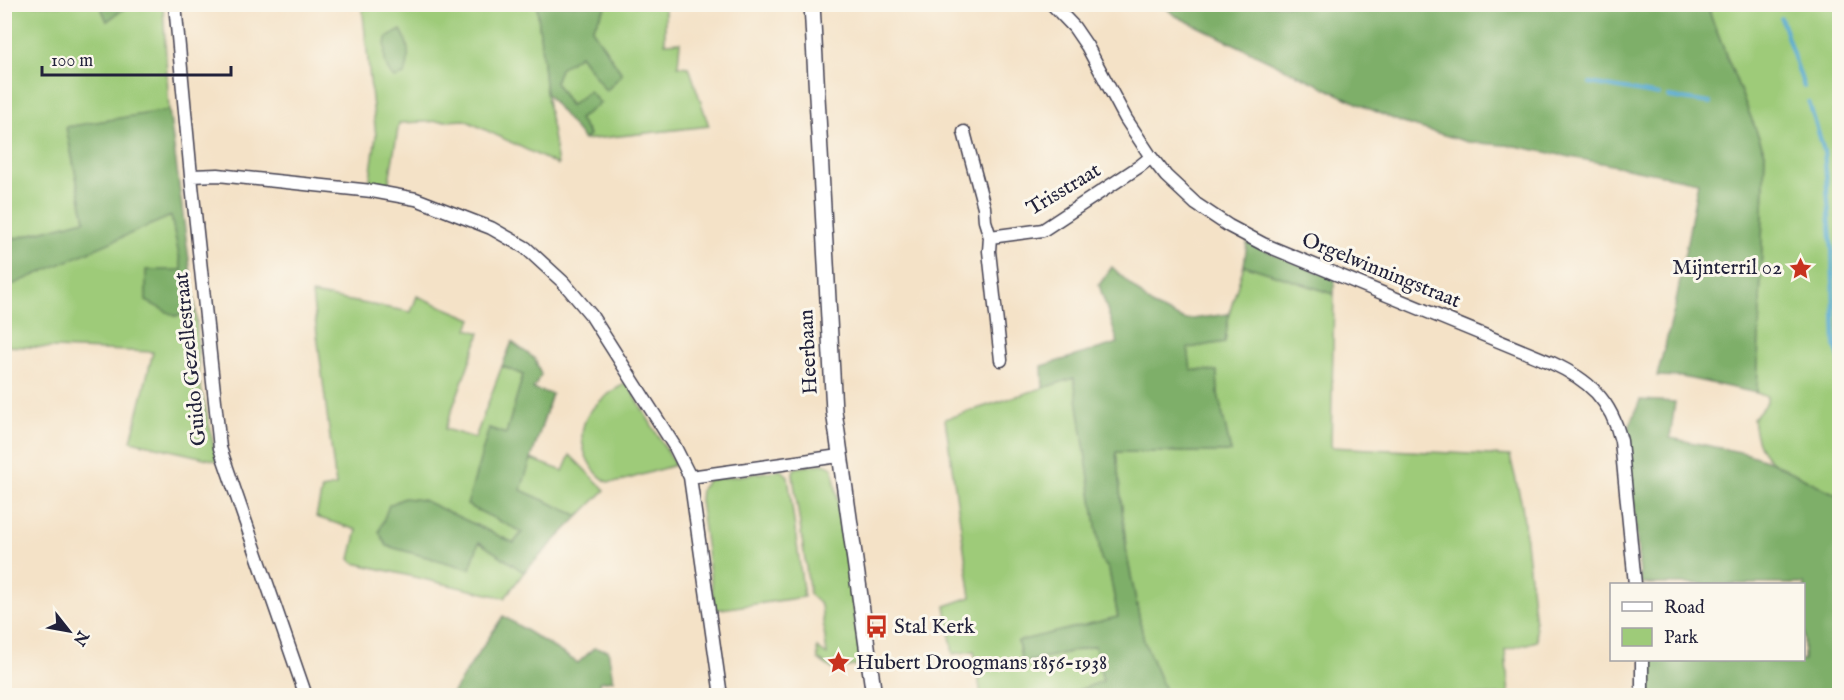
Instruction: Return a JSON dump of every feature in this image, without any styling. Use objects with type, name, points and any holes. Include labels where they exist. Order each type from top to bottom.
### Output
[{"type":"street","name":"Guido Gezellestraat","points":[[175,4],[220,448],[306,696]]},
{"type":"street","name":"Heerbaan","points":[[812,4],[831,378],[839,456],[874,696]]},
{"type":"street","name":"Orgelwinningstraat","points":[[1052,4],[1074,27],[1087,46],[1126,119],[1150,157],[1166,176],[1197,204],[1248,237],[1571,371],[1590,384],[1609,409],[1621,441],[1635,583]]},
{"type":"street","points":[[964,132],[990,237],[989,251],[1000,360]]},
{"type":"street","name":"Trisstraat","points":[[990,237],[1043,230],[1150,157]]},
{"type":"street","points":[[191,176],[218,175],[372,190],[416,199],[491,228],[526,248],[563,282],[591,315],[675,447],[690,477],[721,696]]},
{"type":"street","points":[[690,477],[839,456]]},
{"type":"street","points":[[1642,661],[1642,696]]},
{"type":"green space","points":[[5,5],[100,5],[107,21],[124,8],[123,5],[163,5],[169,110],[66,127],[85,220],[5,241]]},
{"type":"green space","points":[[100,5],[123,5],[125,8],[107,21]]},
{"type":"green space","points":[[362,5],[537,5],[546,93],[558,165],[465,120],[399,123],[388,187],[369,185],[376,136]]},
{"type":"green space","points":[[537,5],[607,5],[592,29],[622,74],[606,91],[580,55],[560,69],[555,82],[570,106],[589,91],[600,103],[579,119],[589,135],[584,140],[546,93]]},
{"type":"green space","points":[[607,5],[665,5],[665,43],[680,42],[678,66],[689,67],[709,126],[584,140],[589,134],[579,119],[600,103],[571,106],[555,82],[560,69],[580,55],[606,91],[622,74],[592,29]]},
{"type":"green space","points":[[1163,5],[1708,5],[1765,153],[1757,393],[1682,377],[1657,376],[1675,307],[1698,182],[1515,146],[1468,142],[1403,123],[1174,15]]},
{"type":"green space","name":"Mijnterril 02","points":[[1708,5],[1839,5],[1839,496],[1772,462],[1760,448],[1756,438],[1753,419],[1767,402],[1767,397],[1757,393],[1765,153]]},
{"type":"green space","points":[[401,30],[407,46],[408,64],[404,75],[394,78],[387,69],[384,54],[386,38]]},
{"type":"green space","points":[[169,110],[196,312],[175,316],[146,301],[146,270],[182,270],[171,216],[12,285],[5,285],[5,241],[85,220],[66,127]]},
{"type":"green space","points":[[171,216],[182,270],[175,316],[196,312],[199,379],[217,461],[131,441],[153,352],[5,346],[5,285]]},
{"type":"green space","points":[[1247,243],[1335,279],[1334,294],[1244,265]]},
{"type":"green space","points":[[1244,265],[1334,294],[1331,447],[1510,456],[1522,505],[1537,641],[1505,650],[1509,695],[1167,695],[1144,641],[1127,556],[1116,452],[1231,452],[1218,394],[1217,371],[1190,370],[1188,348],[1225,342],[1229,314]]},
{"type":"green space","points":[[1112,267],[1153,306],[1185,320],[1229,314],[1225,342],[1188,348],[1191,370],[1217,371],[1218,394],[1231,452],[1116,452],[1127,556],[1144,641],[1167,695],[1066,695],[1103,681],[1095,646],[1022,663],[1018,641],[1118,617],[1109,570],[1101,559],[1074,378],[1043,388],[1042,366],[1118,343],[1099,285]]},
{"type":"green space","points":[[312,294],[411,312],[417,296],[472,319],[468,329],[480,333],[445,429],[475,438],[502,366],[523,375],[506,434],[489,428],[522,532],[514,543],[422,500],[469,569],[479,542],[524,572],[505,598],[354,563],[350,559],[357,530],[316,517],[322,489],[336,486]]},
{"type":"green space","points":[[512,342],[535,359],[541,375],[533,389],[552,394],[521,490],[579,516],[524,572],[479,542],[470,569],[387,546],[379,532],[389,505],[404,498],[423,500],[514,543],[522,532],[467,505],[489,428],[506,434],[523,375],[502,366]]},
{"type":"green space","points":[[1074,378],[1101,558],[1109,570],[1118,617],[1018,642],[1022,663],[1095,646],[1103,681],[1066,695],[981,695],[974,651],[953,654],[945,606],[971,597],[945,419]]},
{"type":"green space","points":[[627,383],[675,465],[618,482],[608,482],[588,461],[582,441],[583,431],[585,421],[593,408]]},
{"type":"green space","points":[[1640,400],[1675,402],[1670,438],[1745,453],[1772,462],[1839,496],[1839,695],[1649,695],[1648,661],[1805,661],[1805,583],[1641,583],[1627,433]]},
{"type":"green space","points":[[570,455],[605,490],[579,516],[520,490],[531,459],[563,471]]},
{"type":"green space","points":[[821,464],[833,469],[862,665],[832,669],[818,659],[817,648],[827,655],[821,605],[810,595],[793,476],[795,468]]},
{"type":"green space","points":[[781,470],[788,476],[804,597],[715,610],[700,500],[701,489],[708,480]]},
{"type":"green space","points":[[503,616],[578,663],[594,648],[608,650],[613,680],[599,682],[601,695],[451,695]]},
{"type":"waterway","points":[[1781,18],[1804,87]]},
{"type":"waterway","points":[[1590,83],[1659,95]]},
{"type":"waterway","points":[[1669,97],[1710,103]]},
{"type":"waterway","points":[[1809,102],[1824,151],[1832,250],[1835,345],[1840,361]]},
{"type":"place","name":"Mijnterril 02","points":[[1800,268]]},
{"type":"place","name":"Stal Kerk","points":[[876,627]]},
{"type":"place","name":"Hubert Droogmans 1856-1938","points":[[838,663]]}]
